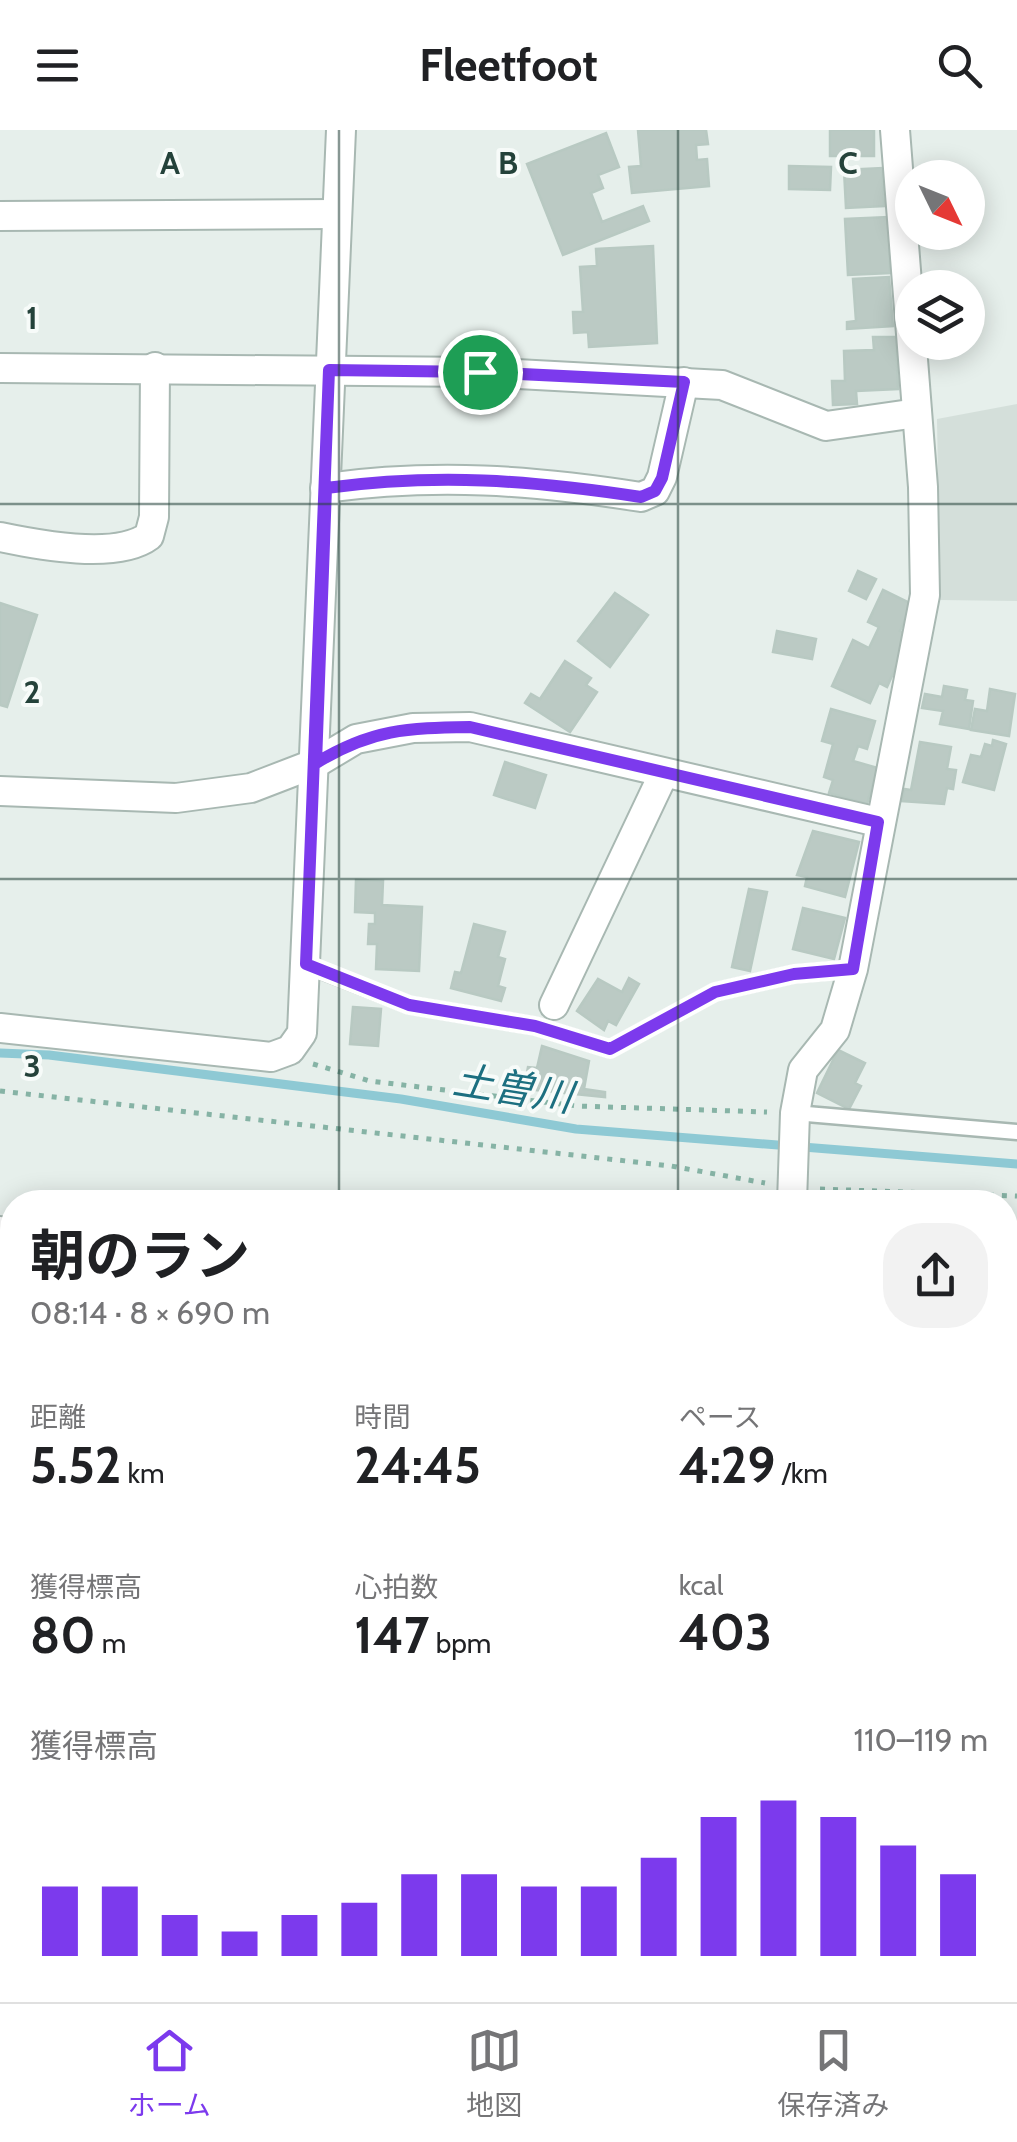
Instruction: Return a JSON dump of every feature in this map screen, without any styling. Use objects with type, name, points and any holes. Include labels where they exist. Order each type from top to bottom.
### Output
[{"type":"street","points":[[0,1028],[271,1056],[290,1050],[302,1034],[341,130]]},
{"type":"street","points":[[794,1190],[795,1118],[803,1070],[836,1030],[853,969],[878,822],[906,710],[925,595],[918,413],[895,130]]},
{"type":"street","points":[[0,216],[336,214]]},
{"type":"street","points":[[0,537],[36,545],[113,548],[137,546],[150,536],[154,517],[155,367]]},
{"type":"street","points":[[0,368],[480,372],[684,382],[722,385],[826,426],[918,413]]},
{"type":"street","points":[[326,488],[448,478],[529,480],[641,497],[655,491],[662,478],[684,382]]},
{"type":"street","points":[[0,790],[176,798],[251,788],[316,763],[356,739],[413,728],[470,727],[878,822]]},
{"type":"street","points":[[554,1005],[664,773]]},
{"type":"lane","points":[[306,964],[409,1005],[535,1026],[610,1049],[715,992],[794,974],[853,969]]},
{"type":"lane","points":[[795,1118],[1017,1132]]},
{"type":"path","points":[[290,1050],[320,1068],[370,1081],[577,1106],[795,1118]]},
{"type":"path","points":[[0,1091],[671,1166],[794,1190]]},
{"type":"shaded area","points":[[1017,404],[1017,601],[940,600],[937,419]]},
{"type":"building","points":[[638,130],[706,130],[708,144],[696,145],[697,160],[707,159],[709,186],[632,193],[629,167],[641,166]]},
{"type":"building","points":[[830,130],[874,130],[874,156],[830,156]]},
{"type":"building","points":[[606,133],[619,167],[598,175],[603,188],[591,193],[602,222],[643,206],[649,221],[563,255],[527,164]]},
{"type":"building","points":[[789,166],[831,167],[830,190],[789,189]]},
{"type":"building","points":[[882,168],[884,206],[846,208],[844,170]]},
{"type":"building","points":[[888,217],[890,273],[848,275],[845,219]]},
{"type":"building","points":[[653,246],[657,343],[589,347],[588,332],[574,333],[573,312],[583,312],[580,267],[597,266],[596,249]]},
{"type":"building","points":[[889,277],[893,326],[847,329],[847,322],[856,321],[853,279]]},
{"type":"building","points":[[873,337],[895,337],[898,389],[856,391],[857,404],[833,405],[832,381],[845,381],[844,351],[874,350]]},
{"type":"building","points":[[858,571],[876,579],[866,599],[849,591]]},
{"type":"building","points":[[883,590],[912,604],[900,631],[910,636],[887,687],[879,683],[870,703],[832,686],[853,640],[869,648],[879,627],[868,622]]},
{"type":"building","points":[[615,593],[648,615],[610,667],[578,641]]},
{"type":"building","points":[[0,603],[37,615],[7,707],[0,705]]},
{"type":"building","points":[[777,631],[816,639],[812,659],[773,652]]},
{"type":"building","points":[[565,661],[591,678],[586,685],[597,692],[570,732],[525,703],[531,694],[540,699]]},
{"type":"building","points":[[944,686],[967,690],[965,700],[973,701],[969,729],[940,724],[943,711],[922,708],[925,694],[942,697]]},
{"type":"building","points":[[990,689],[1015,694],[1009,736],[971,730],[975,709],[987,711]]},
{"type":"building","points":[[831,709],[875,721],[867,749],[858,746],[853,761],[878,768],[867,804],[829,793],[833,780],[824,777],[833,744],[822,741]]},
{"type":"building","points":[[993,740],[1006,744],[994,790],[963,782],[971,755],[981,757],[985,744],[992,746]]},
{"type":"building","points":[[920,742],[951,747],[947,769],[956,770],[953,789],[947,788],[944,804],[902,801],[904,789],[911,790]]},
{"type":"building","points":[[505,762],[546,775],[535,808],[494,795]]},
{"type":"building","points":[[813,831],[859,842],[845,897],[805,886],[807,877],[797,875]]},
{"type":"building","points":[[356,880],[383,881],[382,905],[422,907],[419,971],[376,969],[377,944],[368,944],[369,924],[375,924],[375,913],[355,912]]},
{"type":"building","points":[[749,889],[767,892],[750,971],[732,967]]},
{"type":"building","points":[[803,908],[845,918],[834,959],[793,949]]},
{"type":"building","points":[[474,924],[505,932],[498,957],[505,959],[498,986],[505,988],[501,1001],[451,988],[455,972],[461,973]]},
{"type":"building","points":[[629,978],[639,984],[616,1025],[608,1021],[604,1030],[577,1011],[598,979],[622,992]]},
{"type":"building","points":[[353,1007],[381,1009],[378,1046],[350,1044]]},
{"type":"building","points":[[542,1046],[589,1061],[584,1089],[605,1092],[605,1097],[524,1089],[528,1067],[537,1068]]},
{"type":"building","points":[[838,1050],[865,1063],[855,1083],[861,1086],[849,1109],[817,1093]]},
{"type":"waterway","name":"土曽川","points":[[0,1053],[49,1055],[401,1099],[576,1129],[1017,1164]]},
{"type":"route","points":[[329,370],[480,372],[684,382],[662,478],[655,491],[641,497],[529,480],[448,478],[326,488],[316,763],[356,739],[413,728],[470,727],[878,822],[853,969],[794,974],[715,992],[642,1028],[610,1049],[535,1026],[409,1005],[306,964],[329,370]]}]
